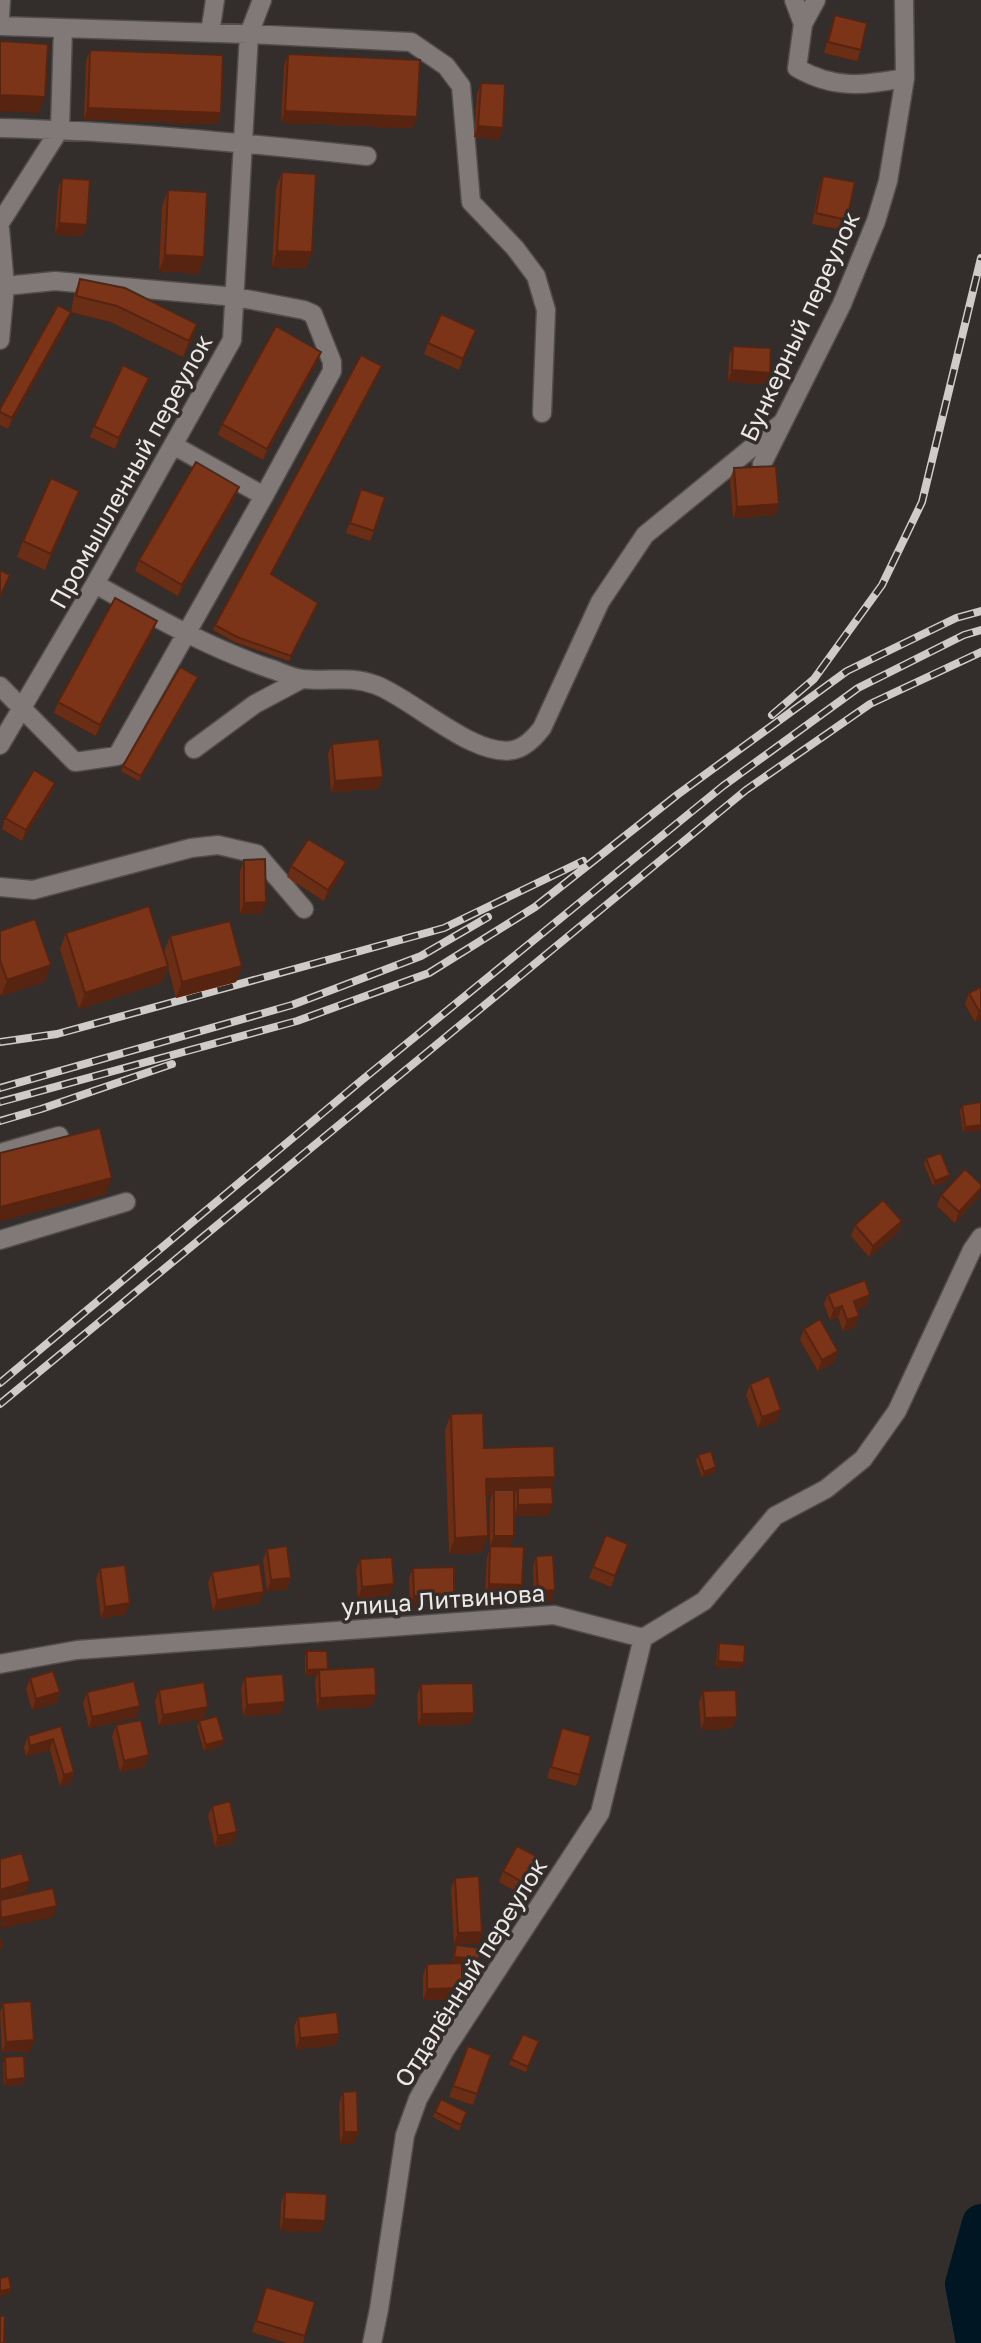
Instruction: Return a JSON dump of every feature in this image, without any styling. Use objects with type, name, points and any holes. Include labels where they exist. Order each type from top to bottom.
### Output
[{"type":"street","points":[[0,17],[1,0]]},
{"type":"street","points":[[210,33],[215,0]]},
{"type":"street","name":"Промышленный переулок","points":[[0,745],[96,584],[232,340],[249,34],[262,0]]},
{"type":"street","points":[[794,0],[803,24]]},
{"type":"street","points":[[816,0],[803,24],[797,68],[816,79],[862,85],[905,78]]},
{"type":"street","name":"Бункерный переулок","points":[[762,464],[842,304],[876,221],[888,181],[905,78],[904,0]]},
{"type":"street","points":[[0,26],[411,42],[446,66],[461,86],[471,202],[515,248],[536,276],[545,310],[542,413]]},
{"type":"street","points":[[0,223],[60,130],[63,28]]},
{"type":"street","points":[[0,128],[243,143],[367,156]]},
{"type":"street","points":[[0,229],[0,340]]},
{"type":"street","points":[[0,686],[75,762],[117,756],[332,371],[332,362],[313,314],[304,310],[236,297],[55,281],[2,285]]},
{"type":"street","points":[[96,584],[186,634],[250,662],[302,679],[343,678],[377,685],[445,727],[492,750],[515,750],[534,739],[542,728],[600,603],[645,536],[783,422]]},
{"type":"street","points":[[173,445],[264,496]]},
{"type":"street","points":[[194,748],[255,704],[302,679]]},
{"type":"street","points":[[0,887],[33,890],[191,848],[218,845],[257,855],[304,909]]},
{"type":"street","points":[[0,1153],[60,1136]]},
{"type":"street","points":[[0,1240],[126,1202]]},
{"type":"street","points":[[643,1638],[704,1601],[775,1516],[825,1489],[863,1458],[897,1410],[972,1250],[981,1237]]},
{"type":"street","name":"улица Литвинова","points":[[0,1664],[77,1650],[554,1615],[643,1638]]},
{"type":"street","name":"Отдалённый переулок","points":[[372,2343],[405,2135],[418,2099],[445,2050],[600,1813],[643,1638]]},
{"type":"building","points":[[835,15],[867,23],[861,50],[828,42]]},
{"type":"building","points":[[0,41],[48,44],[45,97],[0,95]]},
{"type":"building","points":[[90,50],[223,55],[221,113],[88,108]]},
{"type":"building","points":[[288,54],[420,60],[417,117],[285,111]]},
{"type":"building","points":[[481,83],[505,84],[503,128],[478,126]]},
{"type":"building","points":[[282,172],[316,174],[312,252],[277,251]]},
{"type":"building","points":[[823,176],[855,182],[847,220],[816,213]]},
{"type":"building","points":[[62,178],[90,180],[87,225],[59,223]]},
{"type":"building","points":[[168,190],[207,192],[204,257],[165,255]]},
{"type":"building","points":[[80,279],[125,288],[197,324],[189,341],[117,306],[76,296]]},
{"type":"building","points":[[58,305],[71,312],[12,418],[0,412],[0,409]]},
{"type":"building","points":[[441,314],[476,330],[463,359],[428,343]]},
{"type":"building","points":[[276,326],[321,352],[267,449],[222,424]]},
{"type":"building","points":[[733,346],[771,348],[770,373],[732,370]]},
{"type":"building","points":[[361,355],[382,366],[271,574],[318,603],[291,656],[237,637],[215,625]]},
{"type":"building","points":[[123,365],[149,378],[119,438],[94,426]]},
{"type":"building","points":[[196,462],[239,487],[182,585],[139,560]]},
{"type":"building","points":[[776,466],[779,504],[737,507],[734,468]]},
{"type":"building","points":[[51,478],[79,491],[51,554],[23,541]]},
{"type":"building","points":[[361,489],[385,497],[374,531],[350,523]]},
{"type":"building","points":[[0,570],[10,575],[0,597]]},
{"type":"building","points":[[115,598],[157,621],[100,725],[58,702]]},
{"type":"building","points":[[180,667],[198,677],[141,776],[123,766]]},
{"type":"building","points":[[379,739],[383,777],[335,781],[332,744]]},
{"type":"building","points":[[34,770],[55,783],[26,830],[5,818]]},
{"type":"building","points":[[308,839],[346,862],[328,890],[291,866]]},
{"type":"building","points":[[265,859],[266,902],[244,903],[244,860]]},
{"type":"building","points":[[149,906],[168,966],[85,993],[66,933]]},
{"type":"building","points":[[35,919],[51,965],[7,980],[0,960],[0,931]]},
{"type":"building","points":[[230,921],[242,966],[182,982],[170,936]]},
{"type":"building","points":[[981,987],[981,1010],[979,1011],[969,993]]},
{"type":"building","points":[[981,1102],[981,1125],[965,1127],[962,1105]]},
{"type":"building","points":[[100,1128],[112,1178],[0,1207],[0,1153]]},
{"type":"building","points":[[941,1153],[950,1175],[935,1181],[926,1158]]},
{"type":"building","points":[[965,1169],[981,1184],[981,1188],[959,1212],[941,1195]]},
{"type":"building","points":[[883,1200],[902,1221],[873,1246],[855,1225]]},
{"type":"building","points":[[865,1280],[870,1295],[854,1301],[859,1316],[847,1320],[842,1306],[834,1309],[828,1294]]},
{"type":"building","points":[[820,1319],[838,1351],[822,1360],[804,1329]]},
{"type":"building","points":[[769,1376],[781,1410],[762,1417],[750,1384]]},
{"type":"building","points":[[483,1413],[484,1448],[554,1446],[555,1477],[486,1479],[488,1536],[455,1538],[451,1414]]},
{"type":"building","points":[[711,1451],[716,1467],[704,1472],[698,1455]]},
{"type":"building","points":[[552,1487],[553,1504],[518,1505],[518,1488]]},
{"type":"building","points":[[494,1490],[514,1490],[514,1536],[494,1536]]},
{"type":"building","points":[[606,1535],[628,1544],[615,1576],[593,1567]]},
{"type":"building","points":[[287,1546],[291,1578],[271,1580],[267,1549]]},
{"type":"building","points":[[490,1546],[524,1547],[522,1585],[489,1584]]},
{"type":"building","points":[[553,1555],[555,1590],[538,1591],[536,1556]]},
{"type":"building","points":[[392,1557],[394,1584],[362,1587],[360,1559]]},
{"type":"building","points":[[260,1564],[264,1592],[217,1600],[212,1572]]},
{"type":"building","points":[[125,1565],[130,1603],[105,1607],[100,1568]]},
{"type":"building","points":[[454,1567],[454,1595],[414,1596],[413,1568]]},
{"type":"building","points":[[719,1643],[745,1645],[744,1663],[718,1661]]},
{"type":"building","points":[[307,1651],[327,1651],[328,1669],[307,1670]]},
{"type":"building","points":[[375,1667],[376,1695],[320,1698],[319,1670]]},
{"type":"building","points":[[53,1671],[60,1692],[36,1699],[30,1678]]},
{"type":"building","points":[[283,1674],[285,1702],[247,1705],[245,1677]]},
{"type":"building","points":[[134,1681],[140,1706],[92,1717],[87,1692]]},
{"type":"building","points":[[204,1682],[208,1707],[163,1715],[159,1690]]},
{"type":"building","points":[[473,1683],[474,1713],[422,1714],[421,1684]]},
{"type":"building","points":[[736,1690],[737,1717],[705,1718],[703,1691]]},
{"type":"building","points":[[217,1716],[224,1740],[206,1745],[199,1721]]},
{"type":"building","points":[[141,1720],[149,1755],[124,1761],[116,1725]]},
{"type":"building","points":[[61,1726],[74,1772],[64,1775],[53,1739],[30,1746],[28,1736]]},
{"type":"building","points":[[562,1728],[591,1736],[580,1775],[551,1767]]},
{"type":"building","points":[[230,1801],[237,1832],[218,1836],[212,1806]]},
{"type":"building","points":[[517,1846],[540,1858],[526,1884],[503,1871]]},
{"type":"building","points":[[22,1853],[30,1881],[0,1890],[0,1859]]},
{"type":"building","points":[[479,1876],[482,1932],[458,1933],[455,1878]]},
{"type":"building","points":[[53,1888],[57,1906],[1,1918],[0,1900]]},
{"type":"building","points":[[456,1945],[480,1948],[479,1959],[454,1957]]},
{"type":"building","points":[[462,1963],[462,1988],[427,1989],[427,1964]]},
{"type":"building","points":[[31,2001],[34,2040],[6,2042],[3,2003]]},
{"type":"building","points":[[337,2012],[339,2034],[300,2038],[298,2017]]},
{"type":"building","points":[[523,2034],[539,2041],[528,2067],[511,2059]]},
{"type":"building","points":[[468,2046],[491,2055],[477,2094],[453,2086]]},
{"type":"building","points":[[24,2056],[25,2078],[6,2080],[5,2057]]},
{"type":"building","points":[[357,2091],[358,2132],[344,2132],[343,2092]]},
{"type":"building","points":[[441,2099],[467,2112],[461,2125],[435,2112]]},
{"type":"building","points":[[285,2192],[327,2194],[325,2221],[284,2219]]},
{"type":"building","points":[[9,2276],[11,2289],[0,2291],[0,2278]]},
{"type":"building","points":[[266,2287],[315,2302],[305,2336],[256,2321]]},
{"type":"building","points":[[0,2316],[5,2316],[4,2343],[0,2343]]},
{"type":"waterway","points":[[975,2343],[964,2284],[981,2223]]},
{"type":"railway","points":[[772,715],[814,679],[882,585],[922,502],[981,258]]},
{"type":"railway","points":[[0,1102],[297,1021],[429,973],[535,907],[677,795],[847,671],[956,618],[981,611]]},
{"type":"railway","points":[[0,1383],[362,1080],[723,786],[858,688],[964,635],[981,630]]},
{"type":"railway","points":[[0,1404],[746,790],[870,704],[981,652]]},
{"type":"railway","points":[[0,1042],[57,1034],[444,928],[583,861]]},
{"type":"railway","points":[[0,1088],[292,1005],[421,956],[488,917]]},
{"type":"railway","points":[[0,1121],[172,1064]]}]
